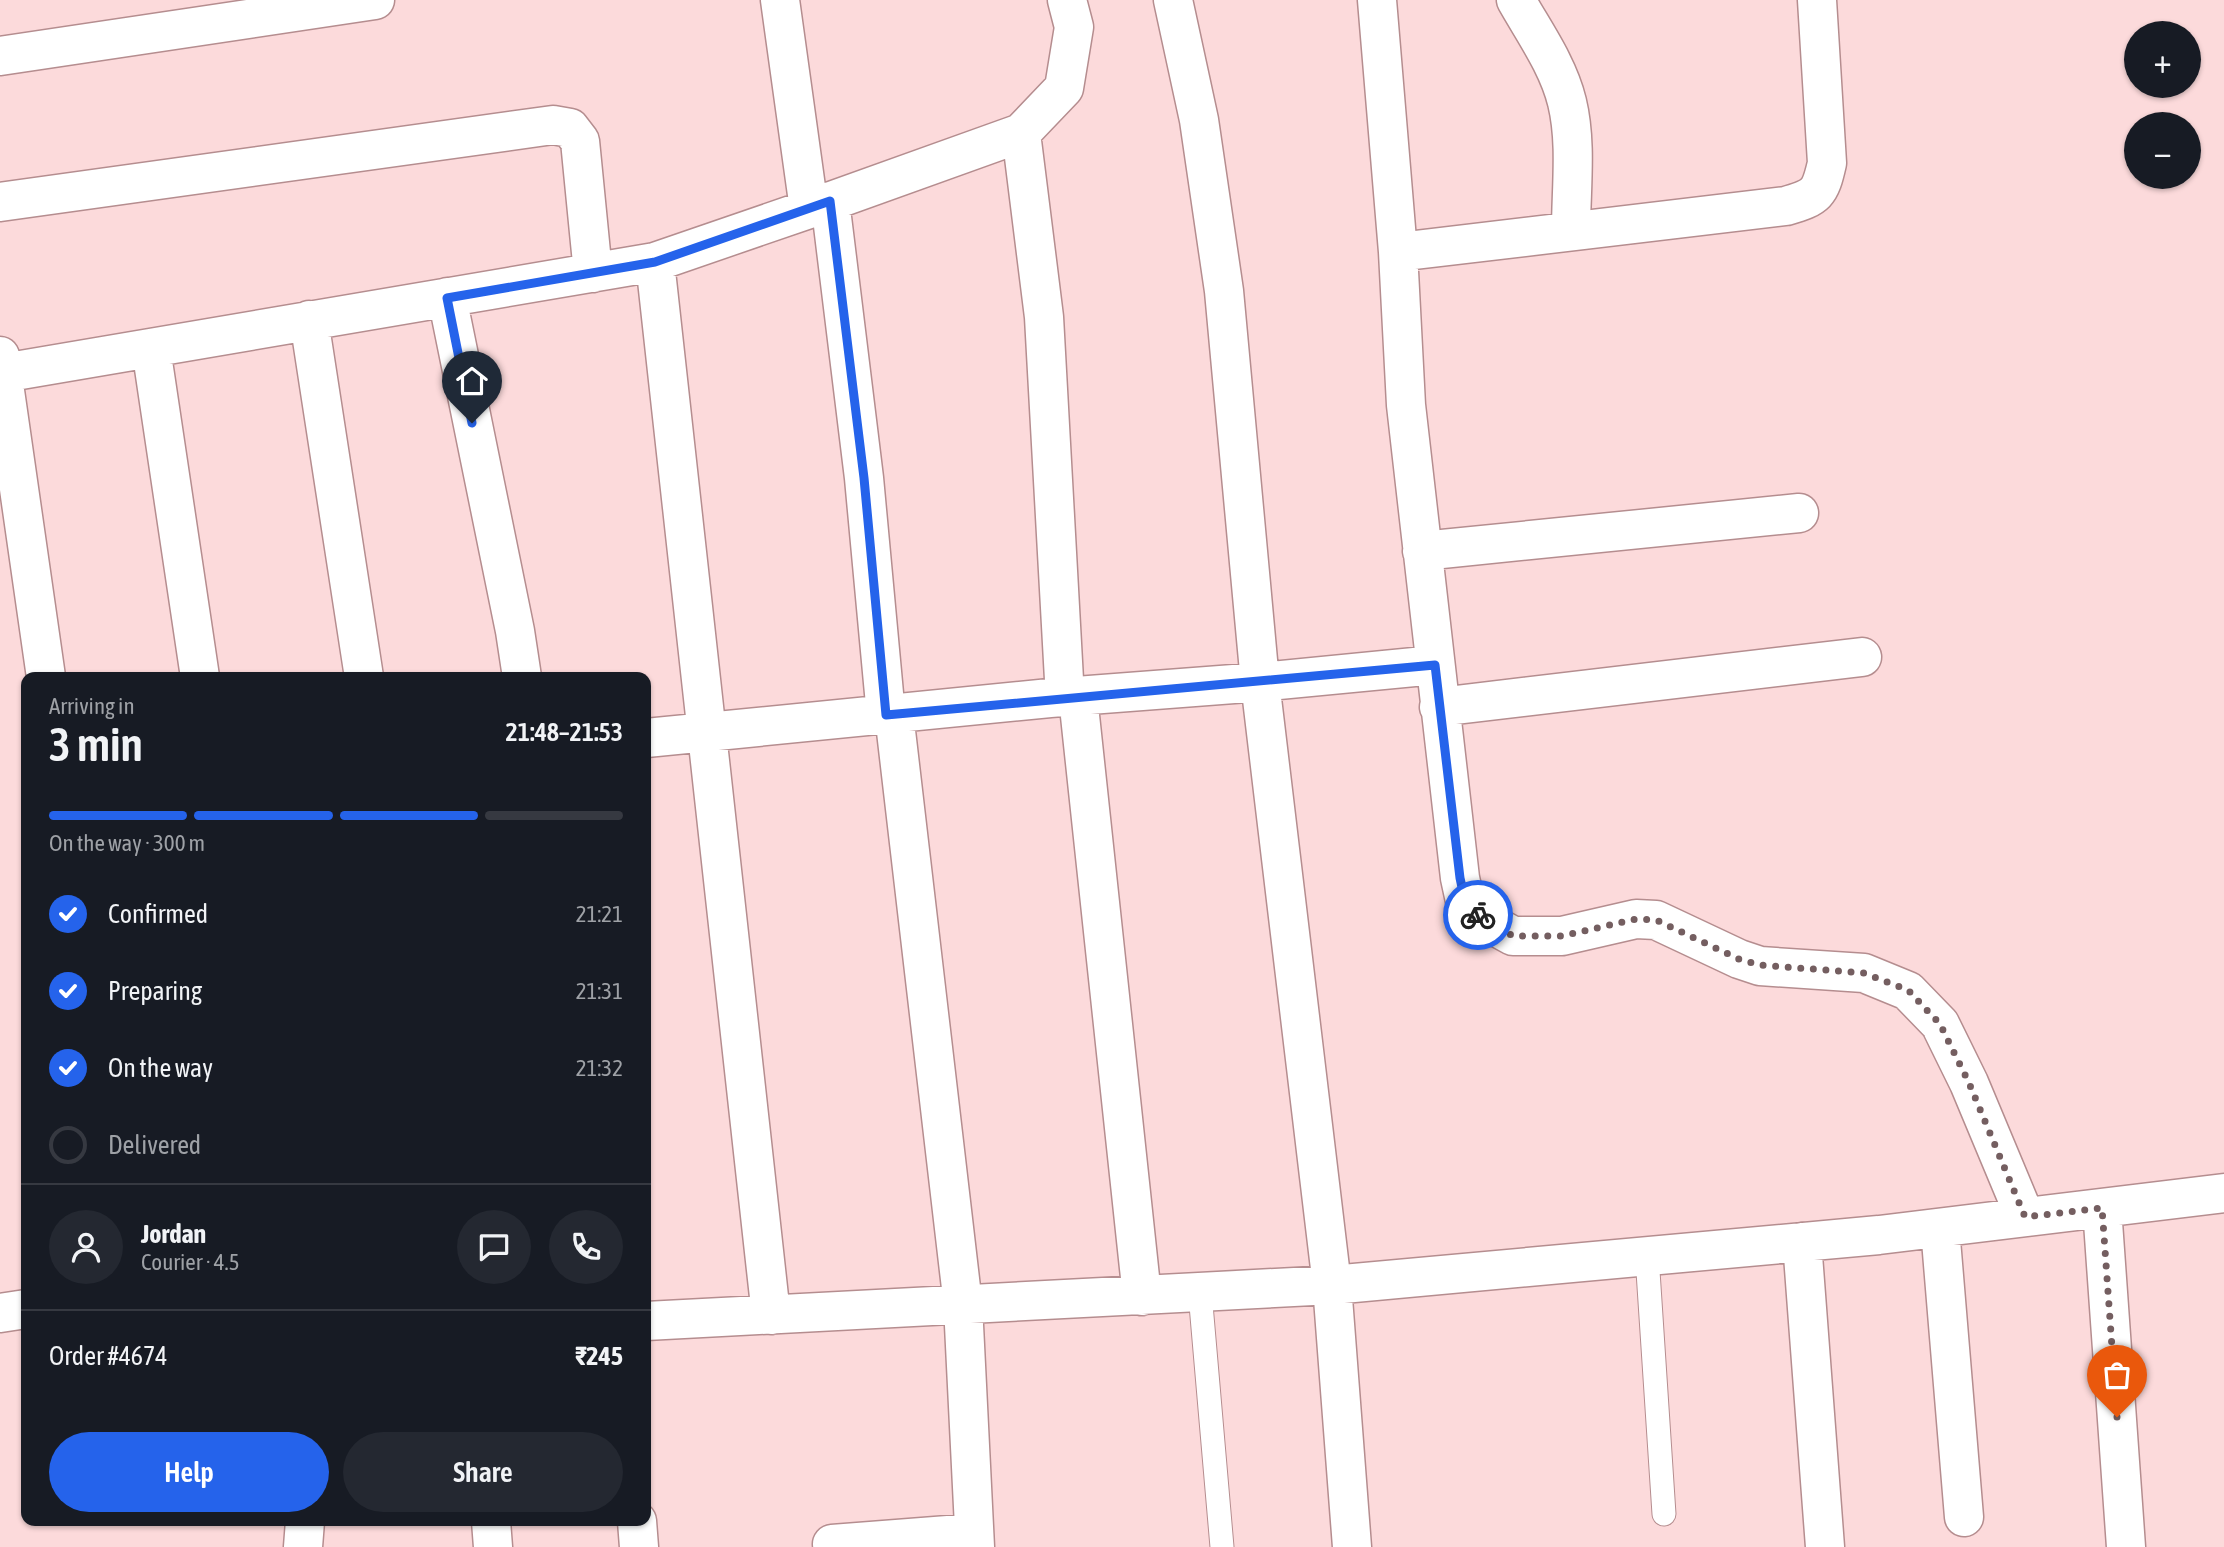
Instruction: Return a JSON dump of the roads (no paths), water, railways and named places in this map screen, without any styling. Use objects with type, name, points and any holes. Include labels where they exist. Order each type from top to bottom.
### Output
[{"type":"street","points":[[0,56],[375,0]]},
{"type":"street","points":[[780,0],[820,205],[864,478],[890,714],[963,1305],[974,1540],[832,1544]]},
{"type":"street","points":[[45,672],[1,364],[151,348],[655,262],[1021,133],[1064,88],[1074,27],[1067,0]]},
{"type":"street","points":[[1173,0],[1199,120],[1224,291],[1260,682],[1332,1285],[1352,1547]]},
{"type":"street","points":[[1377,0],[1398,251],[1406,405],[1439,707],[1465,901],[1482,919],[1513,936],[1562,936],[1636,919],[1656,920],[1739,959],[1760,965],[1864,973],[1908,990],[1940,1024],[1969,1083],[2025,1217]]},
{"type":"street","points":[[1516,0],[1554,68],[1566,100],[1571,126],[1571,231]]},
{"type":"street","points":[[1398,251],[1786,205],[1807,200],[1822,187],[1827,163],[1817,0]]},
{"type":"street","points":[[0,202],[553,125],[570,128],[580,141],[593,273]]},
{"type":"street","points":[[1021,133],[1044,317],[1071,697],[1142,1296]]},
{"type":"street","points":[[655,262],[771,1315]]},
{"type":"street","points":[[447,298],[521,672]]},
{"type":"street","points":[[309,320],[363,672]]},
{"type":"street","points":[[151,348],[199,672]]},
{"type":"street","points":[[1422,551],[1799,513]]},
{"type":"street","points":[[1439,707],[1862,657]]},
{"type":"street","points":[[651,738],[1435,665]]},
{"type":"street","points":[[651,1321],[1332,1285],[1940,1228],[2224,1193]]},
{"type":"street","points":[[2102,1208],[2126,1547]]},
{"type":"street","points":[[1940,1228],[1964,1517]]},
{"type":"street","points":[[1802,1242],[1825,1547]]},
{"type":"street","points":[[0,1313],[21,1310]]},
{"type":"street","points":[[303,1547],[304,1526]]},
{"type":"street","points":[[491,1526],[493,1547]]},
{"type":"street","points":[[637,1526],[639,1547]]},
{"type":"lane","points":[[1647,1256],[1664,1514]]},
{"type":"lane","points":[[1200,1293],[1222,1547]]}]
